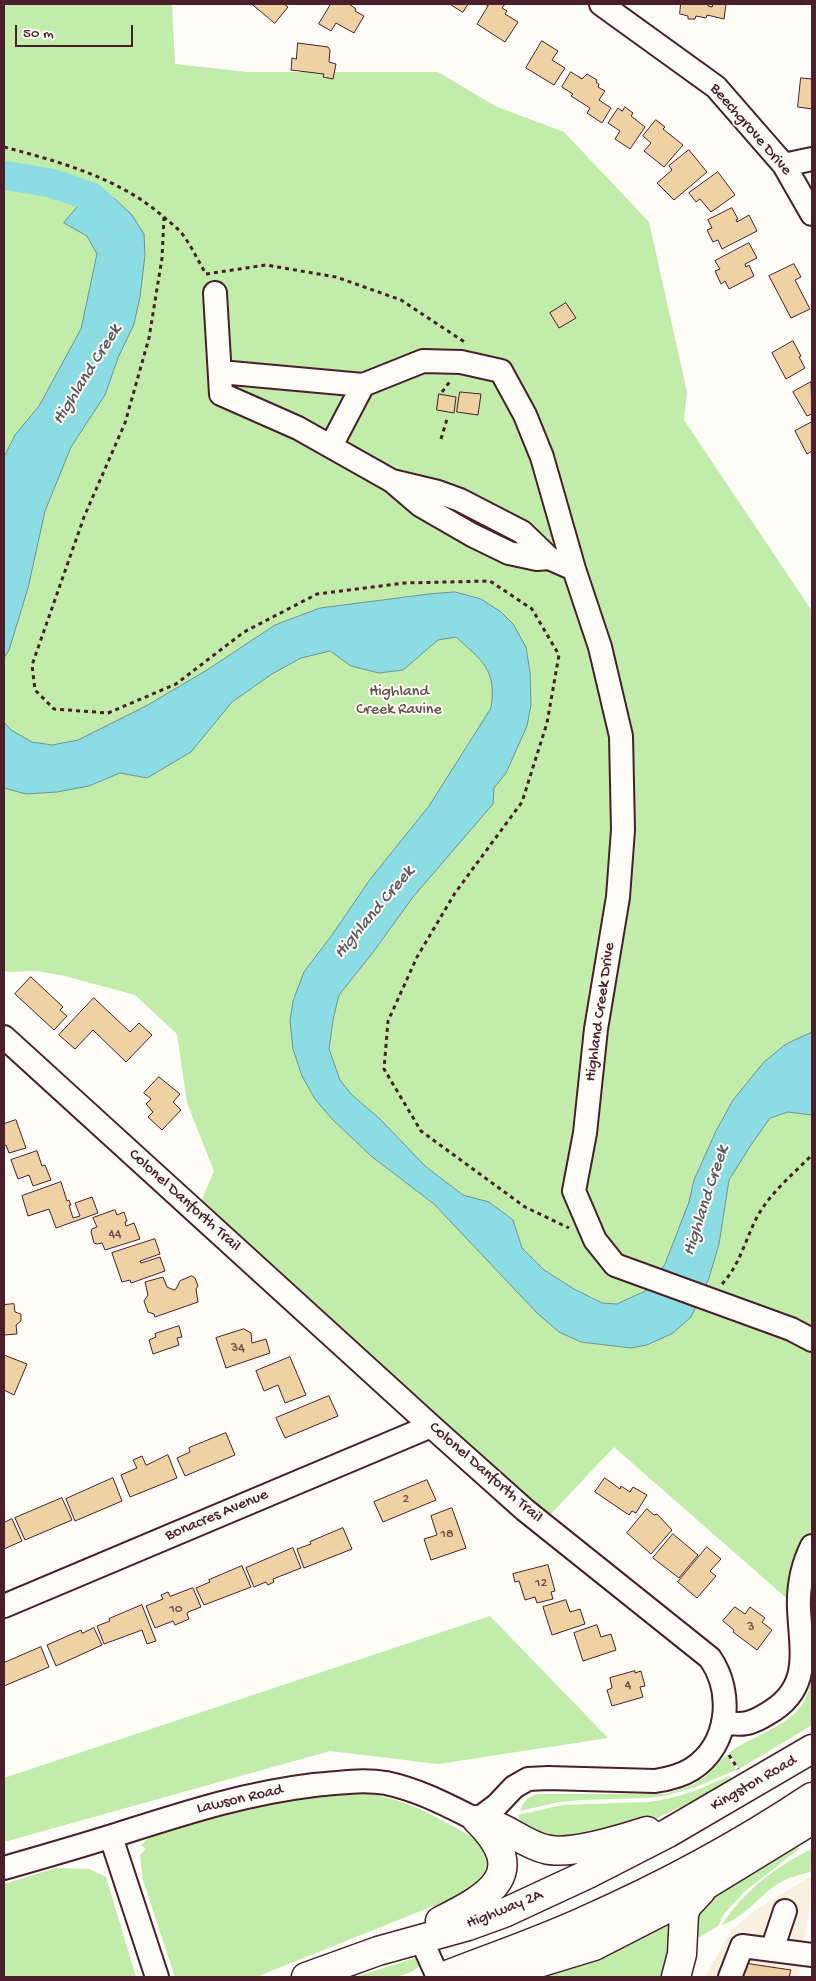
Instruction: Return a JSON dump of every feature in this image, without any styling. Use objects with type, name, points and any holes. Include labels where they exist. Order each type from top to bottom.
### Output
[{"type":"main road","name":"Kingston Road","points":[[694,1817],[812,1749]]},
{"type":"main road","points":[[442,1977],[583,1922],[647,1892],[708,1861],[812,1797]]},
{"type":"main road","points":[[477,1820],[500,1827],[538,1847],[558,1851],[593,1845],[694,1817]]},
{"type":"main road","name":"Highway 2A","points":[[306,1977],[378,1951],[468,1926],[504,1912],[588,1874],[668,1833],[694,1817]]},
{"type":"main road","points":[[378,1951],[470,1906],[490,1892],[498,1883],[502,1860],[498,1845],[491,1833],[477,1820]]},
{"type":"main road","points":[[478,1977],[525,1968],[594,1946],[663,1911],[812,1820]]},
{"type":"main road","points":[[776,1843],[799,1837],[812,1840]]},
{"type":"main road","points":[[676,1977],[680,1966],[684,1914],[687,1906],[709,1882]]},
{"type":"street","name":"Beechgrove Drive","points":[[601,4],[716,87],[784,165],[812,214]]},
{"type":"street","points":[[784,165],[812,159]]},
{"type":"street","points":[[210,284],[221,394],[298,428],[392,480],[460,500],[522,532],[549,558],[574,570]]},
{"type":"street","name":"Highland Creek Drive","points":[[362,385],[423,361],[461,362],[501,371],[525,414],[542,457],[574,570],[600,648],[621,736],[623,830],[618,897],[596,1029],[585,1133],[574,1190],[595,1240],[615,1265],[791,1329],[812,1340]]},
{"type":"street","points":[[220,372],[362,385],[331,446]]},
{"type":"street","name":"Colonel Danforth Trail","points":[[4,1037],[525,1510],[710,1658],[720,1676],[724,1691],[725,1711],[723,1722],[709,1753],[701,1762],[682,1774],[655,1781],[548,1778],[528,1780],[514,1787],[497,1805],[477,1820]]},
{"type":"street","name":"Bonacres Avenue","points":[[4,1606],[431,1426]]},
{"type":"street","points":[[723,1722],[738,1725],[761,1718],[782,1705],[794,1691],[799,1679],[803,1653],[799,1607],[800,1581],[805,1560],[812,1546]]},
{"type":"street","name":"Lawson Road","points":[[4,1868],[111,1837],[194,1809],[250,1795],[345,1782],[386,1783],[426,1795],[477,1820]]},
{"type":"street","points":[[111,1837],[157,1977]]},
{"type":"street","points":[[772,1950],[785,1911]]},
{"type":"street","points":[[421,1939],[438,1977]]},
{"type":"street","points":[[730,1977],[742,1946],[812,1955]]},
{"type":"path","points":[[4,148],[53,161],[115,184],[140,198],[182,234],[210,284],[266,264],[336,276],[400,300],[457,336],[471,348]]},
{"type":"path","points":[[164,218],[162,258],[148,338],[125,423],[84,517],[32,665],[34,690],[54,709],[108,713],[176,684],[244,632],[317,594],[405,583],[490,581],[532,609],[559,655],[547,723],[525,793],[522,802],[455,893],[417,957],[388,1021],[384,1069],[420,1131],[525,1207],[595,1240]]},
{"type":"path","points":[[441,439],[447,419]]},
{"type":"path","points":[[708,1298],[731,1274],[757,1217],[784,1182],[812,1156]]},
{"type":"shaded area","points":[[812,1876],[812,1889],[799,1977],[705,1977],[731,1931],[755,1910]]},
{"type":"green space","name":"Highland Creek Ravine","points":[[4,4],[172,4],[175,64],[247,72],[438,72],[495,106],[564,132],[649,222],[687,392],[684,420],[812,611],[812,1649],[791,1602],[614,1447],[549,1516],[357,1345],[201,1202],[214,1171],[187,1103],[177,1034],[135,995],[65,976],[37,971],[8,972],[4,970]]},
{"type":"green space","points":[[490,1616],[608,1738],[438,1764],[330,1751],[4,1842],[4,1778]]},
{"type":"green space","points":[[812,1668],[812,1725],[739,1769],[729,1753],[790,1718],[800,1708],[810,1686]]},
{"type":"green space","points":[[727,1754],[736,1770],[693,1788],[664,1796],[559,1802],[520,1811],[526,1800],[538,1794],[666,1794],[692,1785],[705,1777]]},
{"type":"green space","points":[[729,1776],[732,1778],[699,1798],[643,1825],[564,1843],[522,1827],[518,1815],[562,1805],[650,1802],[695,1791]]},
{"type":"green space","points":[[354,1792],[381,1796],[413,1806],[443,1821],[487,1846],[491,1852],[488,1883],[439,1909],[433,1906],[256,1977],[175,1977],[143,1880],[140,1855],[146,1849],[141,1845],[152,1835],[226,1811],[325,1793]]},
{"type":"green space","points":[[791,1848],[800,1848],[744,1892],[724,1914],[718,1926],[700,1937],[693,1937],[697,1906]]},
{"type":"green space","points":[[810,1850],[812,1851],[812,1871],[779,1883],[745,1912],[722,1925],[739,1902],[772,1872]]},
{"type":"green space","points":[[55,1868],[89,1869],[106,1877],[136,1977],[4,1977],[4,1884]]},
{"type":"green space","points":[[674,1919],[670,1977],[545,1977],[608,1954]]},
{"type":"green space","points":[[415,1958],[419,1966],[406,1974],[389,1977],[355,1977]]},
{"type":"water","points":[[94,187],[115,199],[132,215],[144,234],[145,255],[140,297],[134,324],[118,358],[105,395],[71,447],[45,511],[28,588],[9,650],[4,658],[4,457],[15,435],[39,406],[81,329],[97,254],[87,236],[64,223]]},
{"type":"water","points":[[455,592],[481,599],[501,612],[513,624],[526,647],[530,672],[531,705],[527,726],[506,773],[494,788],[493,804],[413,897],[339,995],[329,1049],[340,1080],[351,1094],[380,1119],[426,1167],[463,1195],[489,1202],[513,1220],[522,1248],[544,1270],[574,1289],[602,1303],[617,1304],[647,1290],[665,1264],[689,1202],[694,1180],[716,1131],[733,1100],[764,1062],[786,1044],[812,1032],[812,1115],[788,1112],[770,1118],[729,1180],[719,1244],[709,1278],[691,1317],[673,1333],[647,1345],[631,1348],[581,1342],[559,1332],[537,1313],[434,1204],[371,1156],[332,1119],[315,1099],[302,1076],[293,1049],[290,1021],[293,1001],[304,972],[371,878],[429,806],[491,708],[492,684],[486,667],[456,637],[438,640],[403,670],[379,673],[351,666],[330,651],[301,658],[272,674],[232,702],[191,752],[147,778],[120,773],[89,786],[57,792],[26,794],[4,788],[4,722],[11,730],[32,742],[52,745],[78,740],[146,706],[207,670],[275,625],[320,608]]},
{"type":"building","points":[[252,4],[284,4],[288,7],[275,23]]},
{"type":"building","points":[[331,4],[349,4],[356,9],[355,11],[364,16],[354,33],[336,23],[331,31],[319,24]]},
{"type":"building","points":[[450,4],[468,4],[463,12]]},
{"type":"building","points":[[485,4],[505,4],[502,8],[507,11],[505,14],[518,22],[505,42],[477,24],[488,6]]},
{"type":"building","points":[[681,4],[708,4],[708,6],[712,7],[713,4],[726,4],[724,19],[707,15],[706,18],[696,16],[695,19],[688,19],[688,16],[680,14]]},
{"type":"building","points":[[542,41],[558,51],[552,60],[565,68],[554,85],[526,68]]},
{"type":"building","points":[[298,43],[328,47],[330,50],[329,62],[336,64],[333,79],[323,77],[324,74],[291,70],[292,58],[296,59]]},
{"type":"building","points":[[571,72],[582,79],[587,74],[597,80],[598,87],[605,91],[599,100],[611,108],[602,123],[587,113],[590,108],[571,96],[573,94],[562,87]]},
{"type":"building","points":[[801,78],[812,79],[812,109],[798,107]]},
{"type":"building","points":[[625,107],[633,113],[631,116],[645,127],[630,149],[615,139],[620,131],[608,123],[618,108],[622,111]]},
{"type":"building","points":[[656,120],[665,127],[663,129],[683,145],[664,167],[644,151],[651,143],[643,136]]},
{"type":"building","points":[[689,150],[707,172],[674,200],[657,183],[672,170],[669,166]]},
{"type":"building","points":[[718,172],[735,195],[711,212],[700,199],[696,202],[689,193]]},
{"type":"building","points":[[732,208],[738,219],[736,220],[737,222],[749,215],[757,231],[722,249],[718,240],[713,242],[707,230],[712,228],[708,220]]},
{"type":"building","points":[[749,243],[757,258],[745,264],[746,267],[749,265],[754,276],[729,289],[725,281],[721,284],[715,271],[720,269],[715,261]]},
{"type":"building","points":[[794,264],[801,277],[795,280],[810,309],[791,318],[769,276]]},
{"type":"building","points":[[566,303],[576,318],[559,328],[550,313]]},
{"type":"building","points":[[793,341],[805,368],[786,379],[772,353]]},
{"type":"building","points":[[811,382],[812,414],[807,416],[793,392]]},
{"type":"building","points":[[460,392],[481,394],[478,415],[457,412]]},
{"type":"building","points":[[439,394],[456,397],[454,413],[437,410]]},
{"type":"building","points":[[812,422],[812,451],[807,454],[795,431]]},
{"type":"building","points":[[31,977],[63,1007],[60,1010],[67,1016],[54,1030],[15,994]]},
{"type":"building","points":[[94,998],[130,1032],[139,1023],[152,1035],[126,1062],[93,1030],[75,1049],[59,1035]]},
{"type":"building","points":[[159,1077],[180,1094],[173,1102],[181,1110],[162,1130],[148,1117],[153,1112],[146,1104],[151,1099],[144,1093]]},
{"type":"building","points":[[16,1120],[26,1148],[9,1153],[6,1145],[4,1146],[4,1124]]},
{"type":"building","points":[[37,1151],[42,1166],[45,1165],[51,1180],[33,1186],[29,1175],[18,1179],[11,1160]]},
{"type":"building","points":[[61,1182],[67,1201],[69,1200],[71,1205],[69,1205],[73,1218],[80,1216],[75,1203],[92,1197],[98,1213],[56,1228],[49,1209],[28,1216],[22,1196]]},
{"type":"building","points":[[115,1210],[117,1215],[124,1212],[127,1221],[125,1222],[126,1226],[134,1223],[140,1239],[105,1250],[102,1243],[94,1243],[91,1232],[92,1229],[97,1227],[93,1218]]},
{"type":"building","points":[[155,1239],[160,1254],[140,1261],[141,1263],[160,1257],[165,1271],[131,1283],[130,1280],[122,1282],[112,1253]]},
{"type":"building","points":[[192,1276],[195,1278],[198,1286],[196,1289],[198,1302],[155,1317],[154,1314],[148,1312],[144,1301],[148,1295],[145,1282],[163,1277],[167,1287],[174,1290],[180,1281]]},
{"type":"building","points":[[14,1304],[15,1312],[21,1314],[21,1321],[16,1325],[17,1334],[4,1335],[4,1305]]},
{"type":"building","points":[[179,1326],[182,1337],[177,1338],[179,1345],[153,1354],[149,1340],[156,1337],[155,1334]]},
{"type":"building","points":[[244,1329],[251,1333],[252,1343],[266,1339],[270,1353],[226,1368],[216,1338]]},
{"type":"building","points":[[4,1355],[27,1364],[14,1395],[4,1390]]},
{"type":"building","points":[[290,1357],[306,1395],[285,1403],[278,1385],[264,1391],[256,1371]]},
{"type":"building","points":[[329,1396],[338,1416],[285,1438],[276,1418]]},
{"type":"building","points":[[226,1433],[235,1455],[185,1476],[177,1458],[190,1452],[189,1448]]},
{"type":"building","points":[[168,1455],[177,1478],[130,1497],[121,1475],[137,1468],[133,1460],[142,1456],[146,1465]]},
{"type":"building","points":[[113,1478],[122,1501],[75,1521],[66,1499]]},
{"type":"building","points":[[605,1478],[620,1489],[621,1486],[630,1492],[633,1487],[647,1495],[636,1513],[632,1511],[629,1515],[595,1492]]},
{"type":"building","points":[[427,1480],[436,1500],[383,1522],[374,1502]]},
{"type":"building","points":[[62,1498],[72,1520],[25,1540],[15,1518]]},
{"type":"building","points":[[452,1508],[466,1548],[431,1560],[424,1539],[437,1535],[431,1516]]},
{"type":"building","points":[[647,1509],[654,1515],[657,1514],[672,1530],[651,1554],[627,1533]]},
{"type":"building","points":[[12,1519],[22,1541],[4,1549],[4,1523]]},
{"type":"building","points":[[343,1528],[352,1549],[304,1568],[297,1549]]},
{"type":"building","points":[[673,1534],[698,1555],[679,1578],[653,1558]]},
{"type":"building","points":[[707,1547],[721,1559],[710,1571],[716,1576],[697,1598],[678,1582]]},
{"type":"building","points":[[293,1548],[301,1568],[273,1579],[274,1582],[268,1585],[266,1582],[254,1587],[246,1568]]},
{"type":"building","points":[[548,1565],[555,1591],[551,1592],[553,1599],[537,1603],[535,1597],[525,1600],[519,1581],[515,1582],[513,1574]]},
{"type":"building","points":[[242,1566],[251,1587],[204,1605],[196,1588],[210,1582],[209,1580]]},
{"type":"building","points":[[193,1588],[201,1607],[188,1612],[189,1619],[175,1625],[173,1621],[155,1628],[146,1606],[163,1599],[161,1595],[168,1592],[170,1596]]},
{"type":"building","points":[[566,1600],[570,1612],[580,1609],[585,1624],[552,1635],[543,1607]]},
{"type":"building","points":[[142,1605],[156,1641],[147,1644],[142,1630],[104,1644],[97,1626]]},
{"type":"building","points":[[735,1607],[745,1614],[750,1607],[765,1618],[762,1622],[772,1630],[757,1650],[733,1632],[734,1630],[723,1621]]},
{"type":"building","points":[[597,1625],[601,1637],[611,1634],[616,1650],[583,1661],[574,1633]]},
{"type":"building","points":[[94,1628],[102,1645],[56,1666],[47,1645],[81,1630],[82,1633]]},
{"type":"building","points":[[41,1647],[49,1667],[4,1686],[4,1663]]},
{"type":"building","points":[[635,1671],[635,1673],[641,1671],[645,1686],[640,1687],[643,1697],[612,1706],[607,1690],[612,1688],[610,1678]]},
{"type":"building","points":[[744,1963],[791,1970],[789,1977],[742,1977]]},
{"type":"waterway","name":"Highland Creek","points":[[4,175],[51,183],[92,197],[117,222]]}]
